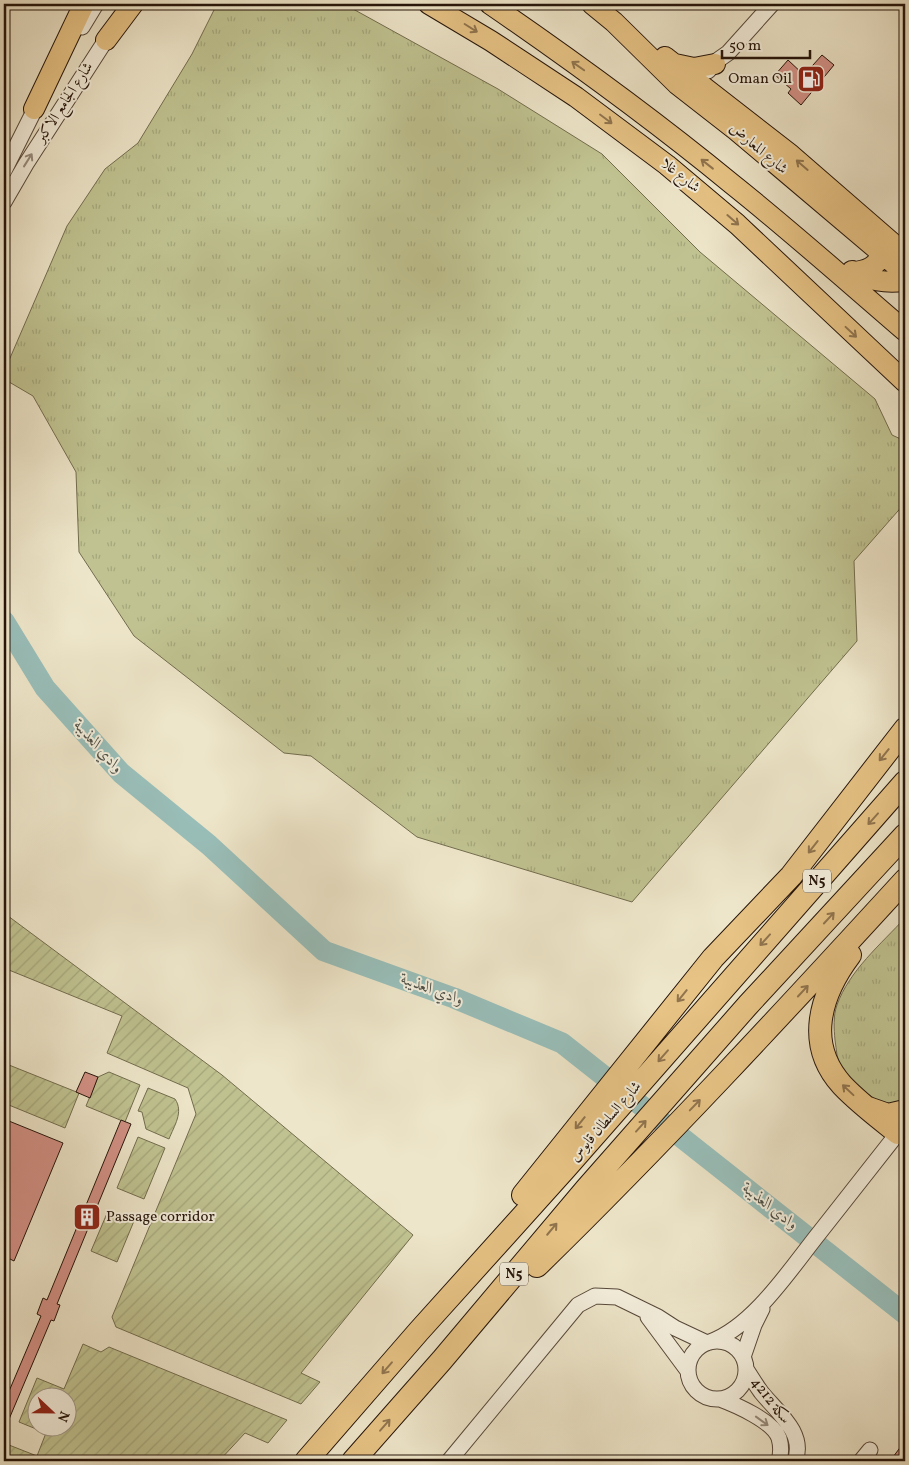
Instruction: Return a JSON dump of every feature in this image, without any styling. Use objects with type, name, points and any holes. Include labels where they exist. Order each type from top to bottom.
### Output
[{"type":"highway","points":[[306,1461],[419,1331],[558,1163],[713,958],[790,876],[905,729]]},
{"type":"highway","name":"شارع السلطان قابوس","points":[[558,1163],[729,980],[905,782]]},
{"type":"highway","name":"شارع السلطان قابوس","points":[[353,1461],[442,1360],[593,1196],[748,1005],[905,835]]},
{"type":"highway","points":[[593,1196],[770,1027],[905,880]]},
{"type":"highway","points":[[901,1129],[867,1108],[842,1084],[823,1053],[819,1030],[822,1010],[828,991],[840,968],[905,880]]},
{"type":"highway","points":[[867,1108],[888,1115],[905,1111]]},
{"type":"main road","points":[[34,110],[84,4]]},
{"type":"main road","points":[[106,40],[133,4]]},
{"type":"main road","name":"شارع غلا","points":[[429,4],[482,35],[576,97],[667,165],[737,224],[905,382]]},
{"type":"main road","name":"شارع غلا","points":[[490,4],[631,104],[734,185],[905,331]]},
{"type":"main road","name":"شارع المعارض","points":[[592,4],[614,22],[665,73],[729,106],[791,155],[905,254]]},
{"type":"main road","name":"شارع المعارض","points":[[614,22],[635,34],[673,63],[698,90],[799,182],[905,273]]},
{"type":"main road","points":[[673,63],[694,68],[721,62],[722,92],[729,106]]},
{"type":"main road","points":[[799,182],[812,187],[836,203],[850,205],[856,222],[872,238],[882,254],[872,268],[853,272]]},
{"type":"main road","points":[[811,251],[868,279],[880,282],[905,281]]},
{"type":"street","name":"شارع الجامع الاكبر","points":[[4,171],[34,110],[96,4]]},
{"type":"street","name":"شارع الجامع الاكبر","points":[[4,202],[26,164],[106,40],[126,4]]},
{"type":"street","points":[[698,90],[772,4]]},
{"type":"street","points":[[688,1371],[692,1356],[697,1350],[722,1338],[736,1328],[767,1299],[901,1129]]},
{"type":"street","points":[[449,1461],[578,1305],[595,1296],[618,1297],[658,1317],[675,1328],[709,1343],[726,1342],[733,1346],[744,1363]]},
{"type":"street","points":[[642,1310],[666,1339],[688,1371],[690,1379],[698,1392],[705,1396],[720,1399],[728,1397],[744,1381],[744,1363],[754,1326],[767,1299]]},
{"type":"street","name":"سكة 4212","points":[[744,1363],[761,1391],[786,1420],[796,1437],[798,1453],[795,1461]]},
{"type":"street","name":"سكة 4212","points":[[720,1399],[749,1412],[767,1424],[778,1436],[781,1454],[780,1461]]},
{"type":"green space","points":[[217,4],[344,4],[498,89],[602,154],[700,252],[875,399],[892,435],[905,441],[905,503],[854,561],[857,641],[632,902],[417,837],[311,756],[284,753],[134,636],[79,552],[76,472],[33,396],[4,379],[4,372],[67,226],[105,169],[138,143],[192,54]]},
{"type":"green space","points":[[4,913],[222,1075],[413,1235],[301,1373],[320,1382],[301,1404],[116,1327],[112,1317],[196,1114],[188,1088],[107,1053],[122,1016],[4,968]]},
{"type":"green space","points":[[905,918],[905,1099],[887,1106],[864,1091],[844,1072],[837,1055],[834,1018],[842,993],[857,969]]},
{"type":"green space","points":[[4,1063],[79,1093],[65,1128],[4,1103]]},
{"type":"green space","points":[[109,1072],[140,1085],[125,1122],[86,1106],[98,1077]]},
{"type":"green space","points":[[148,1088],[175,1099],[178,1104],[177,1119],[169,1139],[146,1129],[142,1112],[138,1111]]},
{"type":"green space","points":[[138,1137],[165,1148],[144,1199],[117,1188]]},
{"type":"green space","points":[[108,1211],[134,1221],[117,1262],[91,1251]]},
{"type":"green space","points":[[83,1344],[101,1352],[109,1347],[287,1420],[268,1443],[245,1433],[219,1461],[4,1461],[9,1445],[37,1456],[44,1438],[78,1438],[78,1388],[64,1388]]},
{"type":"green space","points":[[37,1378],[62,1388],[33,1388]]},
{"type":"green space","points":[[28,1400],[28,1426],[19,1422]]},
{"type":"building","name":"Oman Oil","points":[[822,55],[834,65],[801,105],[788,93],[791,89],[775,75],[788,60],[804,75]]},
{"type":"building","points":[[85,1072],[98,1077],[90,1098],[76,1092]]},
{"type":"building","points":[[4,1119],[63,1143],[14,1261],[4,1256]]},
{"type":"building","points":[[121,1120],[131,1124],[57,1304],[60,1305],[54,1321],[51,1320],[4,1431],[4,1403],[41,1316],[37,1314],[43,1298],[47,1300]]},
{"type":"building","points":[[905,1441],[905,1461],[890,1461]]},
{"type":"waterway","name":"وادي العذيبة","points":[[4,621],[45,688],[121,773],[209,845],[324,951],[454,998],[562,1043],[905,1314]]},
{"type":"place","name":"Oman Oil","points":[[811,79]]},
{"type":"place","name":"Passage corridor","points":[[87,1217]]}]
